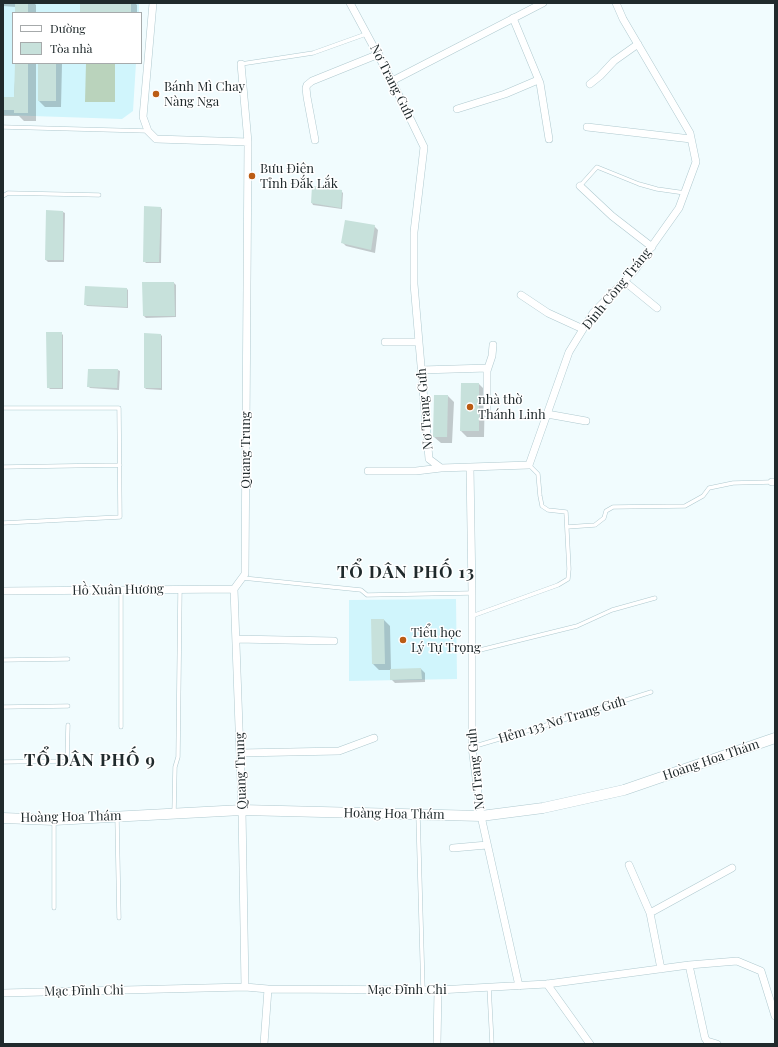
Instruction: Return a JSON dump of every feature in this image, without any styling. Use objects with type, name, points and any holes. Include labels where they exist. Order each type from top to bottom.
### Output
[{"type":"street","points":[[153,3],[143,117],[148,130],[156,138],[248,142]]},
{"type":"street","name":"Nơ Trang Gưh","points":[[350,3],[379,54],[424,147],[414,232],[414,284],[429,459],[441,468],[470,467],[472,747],[481,816],[519,986]]},
{"type":"street","points":[[392,81],[535,5],[543,3]]},
{"type":"street","name":"Đinh Công Tráng","points":[[529,465],[569,352],[593,313],[635,270],[679,208],[696,162],[690,133],[623,19],[616,3]]},
{"type":"street","points":[[513,18],[538,80],[549,139]]},
{"type":"street","points":[[590,84],[614,61],[638,44]]},
{"type":"street","points":[[315,140],[307,97],[307,85],[312,81],[379,54]]},
{"type":"street","name":"Quang Trung","points":[[241,64],[248,142],[245,574],[234,589],[242,810],[245,987]]},
{"type":"street","points":[[458,110],[505,94],[538,80]]},
{"type":"street","points":[[587,127],[691,139]]},
{"type":"street","points":[[580,186],[612,216],[652,247]]},
{"type":"street","points":[[624,281],[657,308]]},
{"type":"street","points":[[521,295],[548,313],[583,329]]},
{"type":"street","points":[[384,342],[419,342]]},
{"type":"street","points":[[487,413],[488,368],[492,356],[493,345]]},
{"type":"street","points":[[421,370],[488,368]]},
{"type":"street","points":[[547,414],[586,421]]},
{"type":"street","points":[[470,467],[529,465]]},
{"type":"street","points":[[368,472],[416,472],[441,468]]},
{"type":"street","name":"Hồ Xuân Hương","points":[[3,591],[234,589]]},
{"type":"street","points":[[236,639],[334,641]]},
{"type":"street","points":[[240,753],[339,751],[374,738]]},
{"type":"street","name":"Hoàng Hoa Thám","points":[[3,818],[54,820],[242,810],[481,816],[543,808],[624,790],[775,738]]},
{"type":"street","points":[[453,848],[487,845]]},
{"type":"street","points":[[629,865],[650,913],[661,968]]},
{"type":"street","points":[[650,913],[732,868]]},
{"type":"street","name":"Mạc Đĩnh Chi","points":[[3,993],[245,987],[268,989],[438,990],[547,984],[661,968],[737,961],[761,971],[775,1016]]},
{"type":"street","points":[[689,965],[705,1038],[707,1041],[717,1044]]},
{"type":"street","points":[[547,984],[590,1044]]},
{"type":"street","points":[[264,1044],[268,989]]},
{"type":"street","points":[[437,1044],[438,990]]},
{"type":"lane","points":[[241,64],[313,53],[367,34]]},
{"type":"lane","points":[[3,127],[148,130]]},
{"type":"lane","points":[[580,186],[597,167],[645,186],[685,193]]},
{"type":"lane","points":[[3,196],[8,193],[99,195]]},
{"type":"lane","points":[[3,408],[120,408],[120,517],[3,523]]},
{"type":"lane","points":[[3,467],[120,464]]},
{"type":"lane","points":[[472,616],[558,586],[568,579],[569,569],[566,512],[548,510],[542,506],[538,474],[529,465]]},
{"type":"lane","points":[[567,527],[595,525],[604,518],[606,511],[613,507],[685,506],[703,496],[709,488],[733,483],[773,482]]},
{"type":"lane","points":[[242,578],[361,590],[367,595],[472,593]]},
{"type":"lane","points":[[121,727],[122,590]]},
{"type":"lane","points":[[174,814],[175,767],[178,758],[180,590]]},
{"type":"lane","points":[[472,652],[577,626],[612,610],[655,598]]},
{"type":"lane","points":[[3,660],[68,659]]},
{"type":"lane","name":"Hẻm 133 Nơ Trang Gưh","points":[[472,747],[651,692]]},
{"type":"lane","points":[[3,707],[68,706]]},
{"type":"lane","points":[[3,762],[67,761],[68,725]]},
{"type":"lane","points":[[418,814],[423,990]]},
{"type":"lane","points":[[117,817],[119,918]]},
{"type":"lane","points":[[54,820],[54,908]]},
{"type":"lane","points":[[489,987],[492,1044]]},
{"type":"shaded area","points":[[3,3],[139,3],[139,12],[12,12],[12,64],[136,64],[133,111],[122,119],[3,115]]},
{"type":"shaded area","name":"Tiểu học Lý Tự Trọng","points":[[456,599],[457,679],[349,681],[349,600]]},
{"type":"green space","points":[[86,64],[115,64],[115,102],[85,102]]},
{"type":"building","points":[[15,3],[28,3],[28,12],[15,12]]},
{"type":"building","points":[[80,3],[131,3],[131,12],[80,12]]},
{"type":"building","points":[[15,64],[28,64],[28,113],[14,113],[14,110],[3,110],[3,97],[14,97]]},
{"type":"building","points":[[38,64],[56,64],[56,101],[38,101]]},
{"type":"building","points":[[312,186],[342,190],[341,208],[311,203]]},
{"type":"building","points":[[144,206],[161,207],[159,262],[143,262]]},
{"type":"building","points":[[46,210],[63,211],[63,260],[45,260]]},
{"type":"building","points":[[345,220],[375,225],[371,250],[341,243]]},
{"type":"building","points":[[142,282],[174,282],[175,316],[143,316]]},
{"type":"building","points":[[85,286],[127,288],[127,307],[84,305]]},
{"type":"building","points":[[46,332],[62,332],[62,388],[47,388]]},
{"type":"building","points":[[144,333],[161,334],[161,388],[144,388]]},
{"type":"building","points":[[88,369],[118,369],[117,388],[87,387]]},
{"type":"building","name":"nhà thờ Thánh Linh","points":[[461,383],[479,383],[479,431],[460,431]]},
{"type":"building","points":[[434,395],[448,395],[447,437],[433,437]]},
{"type":"building","points":[[371,619],[384,619],[385,664],[372,664]]},
{"type":"building","points":[[421,668],[422,679],[390,680],[390,669]]},
{"type":"place","name":"Bánh Mì Chay Nàng Nga","points":[[156,94]]},
{"type":"place","name":"Bưu Điện Tỉnh Đắk Lắk","points":[[252,176]]},
{"type":"place","name":"nhà thờ Thánh Linh","points":[[470,407]]},
{"type":"place","name":"Tiểu học Lý Tự Trọng","points":[[403,640]]},
{"type":"district","name":"TỔ DÂN PHỐ 13","points":[[406,573]]},
{"type":"district","name":"TỔ DÂN PHỐ 9","points":[[90,761]]}]
